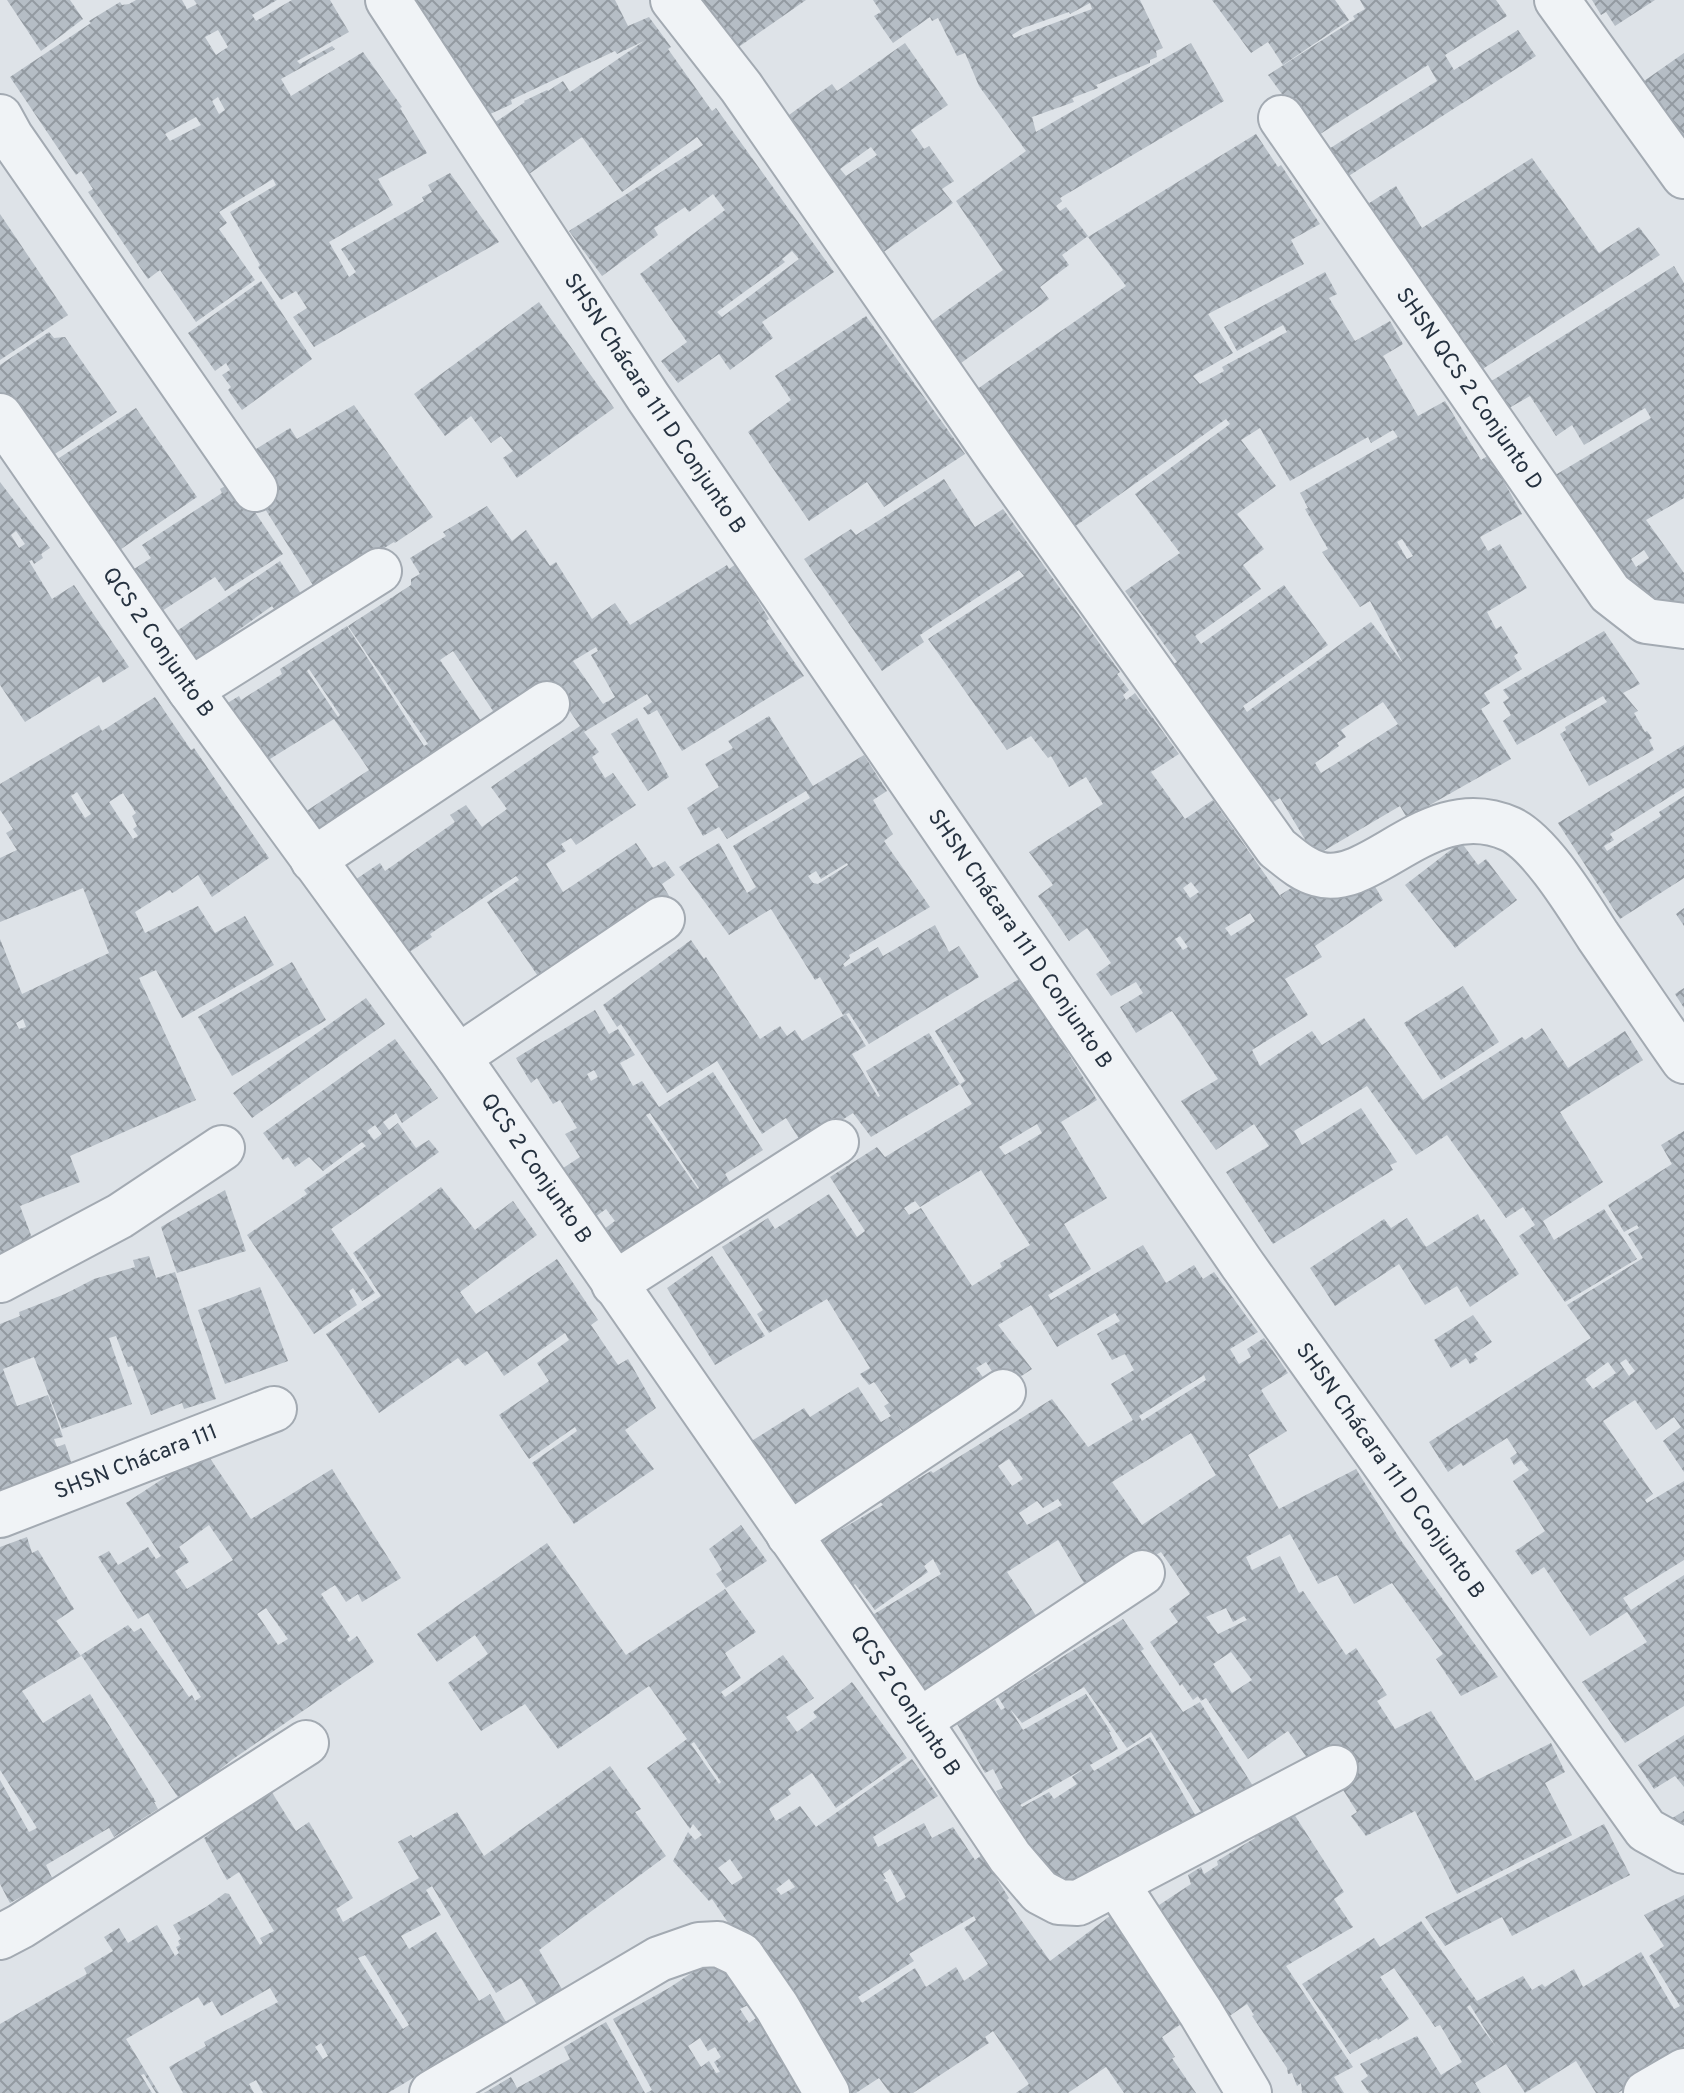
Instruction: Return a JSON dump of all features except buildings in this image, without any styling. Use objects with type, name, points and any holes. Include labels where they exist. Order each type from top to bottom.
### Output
[{"type":"street","name":"SHSN Chácara 111 D Conjunto B","points":[[388,0],[648,397],[1242,1264],[1646,1830],[1684,1851]]},
{"type":"street","points":[[673,0],[741,87],[1002,463],[1277,848],[1297,865],[1320,875],[1339,875],[1423,833],[1473,818],[1512,829],[1548,862],[1684,1061]]},
{"type":"street","points":[[1557,0],[1682,168]]},
{"type":"street","points":[[0,117],[255,489]]},
{"type":"street","name":"SHSN QCS 2 Conjunto D","points":[[1281,118],[1610,593],[1646,621],[1684,626]]},
{"type":"street","name":"QCS 2 Conjunto B","points":[[0,416],[190,690],[458,1057],[1010,1857],[1040,1892],[1059,1902],[1078,1903],[1116,1883]]},
{"type":"street","points":[[190,690],[379,571]]},
{"type":"street","points":[[313,860],[547,704]]},
{"type":"street","points":[[458,1057],[662,919]]},
{"type":"street","points":[[614,1284],[836,1142]]},
{"type":"street","points":[[0,1280],[120,1216],[222,1148]]},
{"type":"street","points":[[789,1535],[1003,1392]]},
{"type":"street","name":"SHSN Chácara 111","points":[[0,1515],[274,1409]]},
{"type":"street","points":[[919,1721],[1142,1573]]},
{"type":"street","points":[[0,1937],[306,1743]]},
{"type":"street","points":[[1249,2093],[1116,1883],[1335,1768]]},
{"type":"street","points":[[432,2093],[659,1959],[699,1945],[718,1944],[741,1955],[777,2007],[827,2093]]},
{"type":"street","points":[[1646,2093],[1684,2071]]}]
